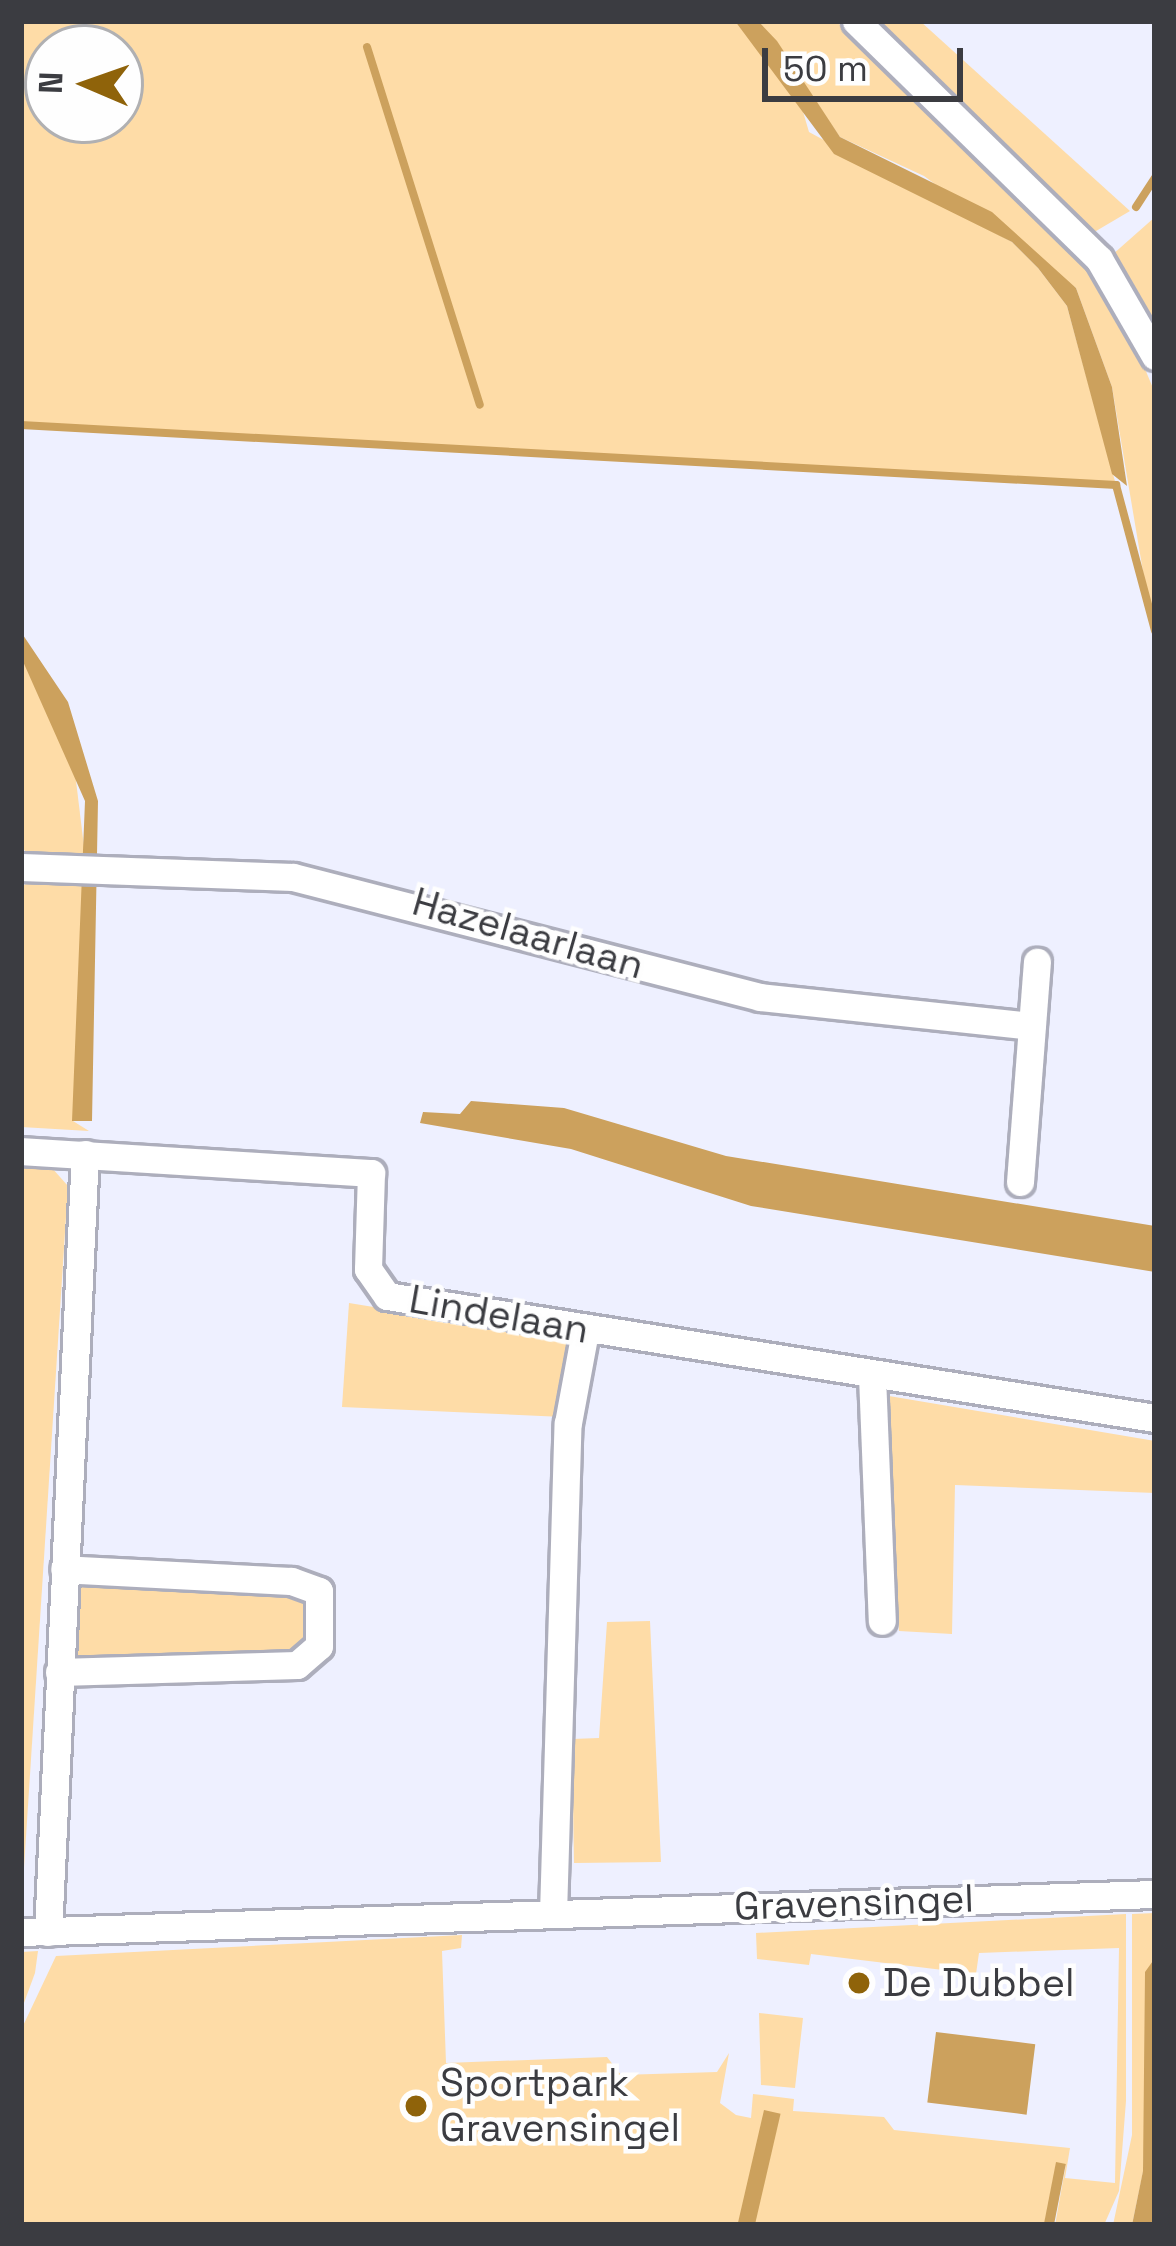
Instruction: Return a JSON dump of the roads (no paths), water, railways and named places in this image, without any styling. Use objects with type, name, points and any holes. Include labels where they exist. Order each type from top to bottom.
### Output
[{"type":"street","points":[[856,21],[1085,243],[1155,356]]},
{"type":"street","name":"Hazelaarlaan","points":[[21,867],[94,868],[380,891],[760,997],[1031,1026]]},
{"type":"street","points":[[1020,1182],[1037,962]]},
{"type":"street","name":"Lindelaan","points":[[21,1151],[371,1173],[368,1269],[387,1296],[1155,1418]]},
{"type":"street","points":[[34,1932],[58,1672],[85,1154]]},
{"type":"street","points":[[553,1914],[566,1620],[568,1423],[585,1331]]},
{"type":"street","points":[[872,1376],[882,1622]]},
{"type":"street","points":[[58,1672],[297,1665],[319,1646],[319,1591],[291,1580],[64,1569]]},
{"type":"street","name":"Gravensingel","points":[[34,1932],[1155,1894]]},
{"type":"waterway","points":[[367,47],[480,405]]},
{"type":"waterway","points":[[1136,207],[1155,178]]},
{"type":"waterway","points":[[21,425],[1116,485],[1155,631]]},
{"type":"place","name":"De Dubbel","points":[[859,1983]]},
{"type":"place","name":"Sportpark Gravensingel","points":[[416,2106]]}]
